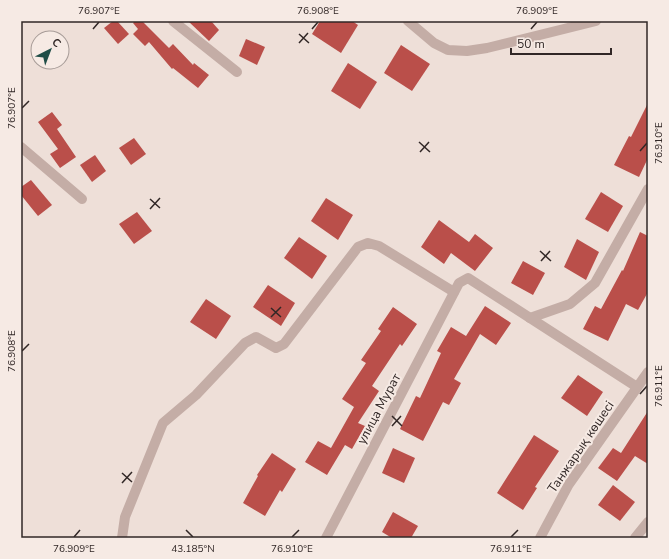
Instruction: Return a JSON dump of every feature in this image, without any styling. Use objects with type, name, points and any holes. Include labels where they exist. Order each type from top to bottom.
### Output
[{"type":"street","points":[[173,21],[237,72]]},
{"type":"street","points":[[408,21],[434,43],[448,50],[487,48],[596,21]]},
{"type":"street","points":[[21,147],[82,199]]},
{"type":"street","points":[[530,318],[570,304],[594,283],[648,189]]},
{"type":"street","points":[[122,538],[125,517],[163,423],[174,412],[196,395],[245,343],[256,337],[276,348],[284,344],[358,247],[368,243],[380,246],[454,292]]},
{"type":"street","name":"улица Мурат","points":[[326,538],[459,283],[468,278],[530,318]]},
{"type":"street","points":[[530,318],[637,387]]},
{"type":"street","name":"Танжарық көшесі","points":[[540,538],[569,484],[648,372]]},
{"type":"street","points":[[635,538],[648,522]]},
{"type":"building","points":[[113,21],[117,21],[129,34],[118,44],[104,28]]},
{"type":"building","points":[[135,21],[142,21],[169,48],[173,44],[193,65],[194,63],[209,75],[198,88],[173,68],[172,69],[149,42],[145,46],[133,34],[138,29],[133,23]]},
{"type":"building","points":[[188,21],[211,21],[219,30],[209,41]]},
{"type":"building","points":[[320,21],[352,21],[358,25],[341,53],[312,34]]},
{"type":"building","points":[[246,39],[265,47],[257,65],[239,56]]},
{"type":"building","points":[[401,45],[430,64],[412,91],[384,73]]},
{"type":"building","points":[[348,63],[377,82],[360,109],[331,91]]},
{"type":"building","points":[[648,103],[648,158],[639,177],[614,165],[629,136],[631,137]]},
{"type":"building","points":[[52,112],[62,125],[57,129],[76,157],[60,168],[50,154],[58,149],[38,122]]},
{"type":"building","points":[[134,138],[146,154],[131,165],[119,148]]},
{"type":"building","points":[[95,155],[106,171],[92,182],[80,165]]},
{"type":"building","points":[[31,180],[52,205],[38,216],[21,195],[21,187]]},
{"type":"building","points":[[601,192],[623,206],[608,232],[585,219]]},
{"type":"building","points":[[326,198],[353,215],[338,240],[311,221]]},
{"type":"building","points":[[137,212],[152,231],[134,244],[119,224]]},
{"type":"building","points":[[439,220],[469,242],[475,234],[493,248],[475,271],[451,253],[444,264],[421,247]]},
{"type":"building","points":[[640,232],[648,236],[648,292],[638,310],[626,304],[608,341],[583,329],[595,306],[601,309],[622,270],[623,271]]},
{"type":"building","points":[[299,237],[327,256],[312,279],[284,258]]},
{"type":"building","points":[[577,239],[599,252],[586,280],[564,267]]},
{"type":"building","points":[[523,261],[545,273],[533,295],[511,283]]},
{"type":"building","points":[[268,285],[295,303],[281,326],[253,307]]},
{"type":"building","points":[[206,299],[231,316],[216,339],[190,322]]},
{"type":"building","points":[[485,306],[511,323],[496,345],[480,334],[454,379],[461,383],[449,405],[443,402],[423,441],[400,429],[416,396],[420,398],[441,353],[437,351],[451,327],[466,336]]},
{"type":"building","points":[[393,307],[417,324],[402,346],[400,344],[372,386],[379,391],[358,423],[365,426],[352,449],[345,445],[327,475],[305,462],[318,441],[331,448],[354,407],[342,399],[366,363],[361,360],[381,331],[378,329]]},
{"type":"building","points":[[578,375],[603,392],[587,416],[561,398]]},
{"type":"building","points":[[648,411],[648,464],[635,456],[617,481],[598,468],[613,448],[621,453]]},
{"type":"building","points":[[534,435],[559,451],[535,487],[537,488],[523,510],[497,493]]},
{"type":"building","points":[[393,448],[415,458],[404,483],[382,473]]},
{"type":"building","points":[[272,453],[296,469],[282,492],[280,490],[265,516],[243,503],[258,476],[257,475]]},
{"type":"building","points":[[613,485],[635,502],[620,521],[598,505]]},
{"type":"building","points":[[393,512],[418,526],[411,538],[392,538],[382,532]]}]
